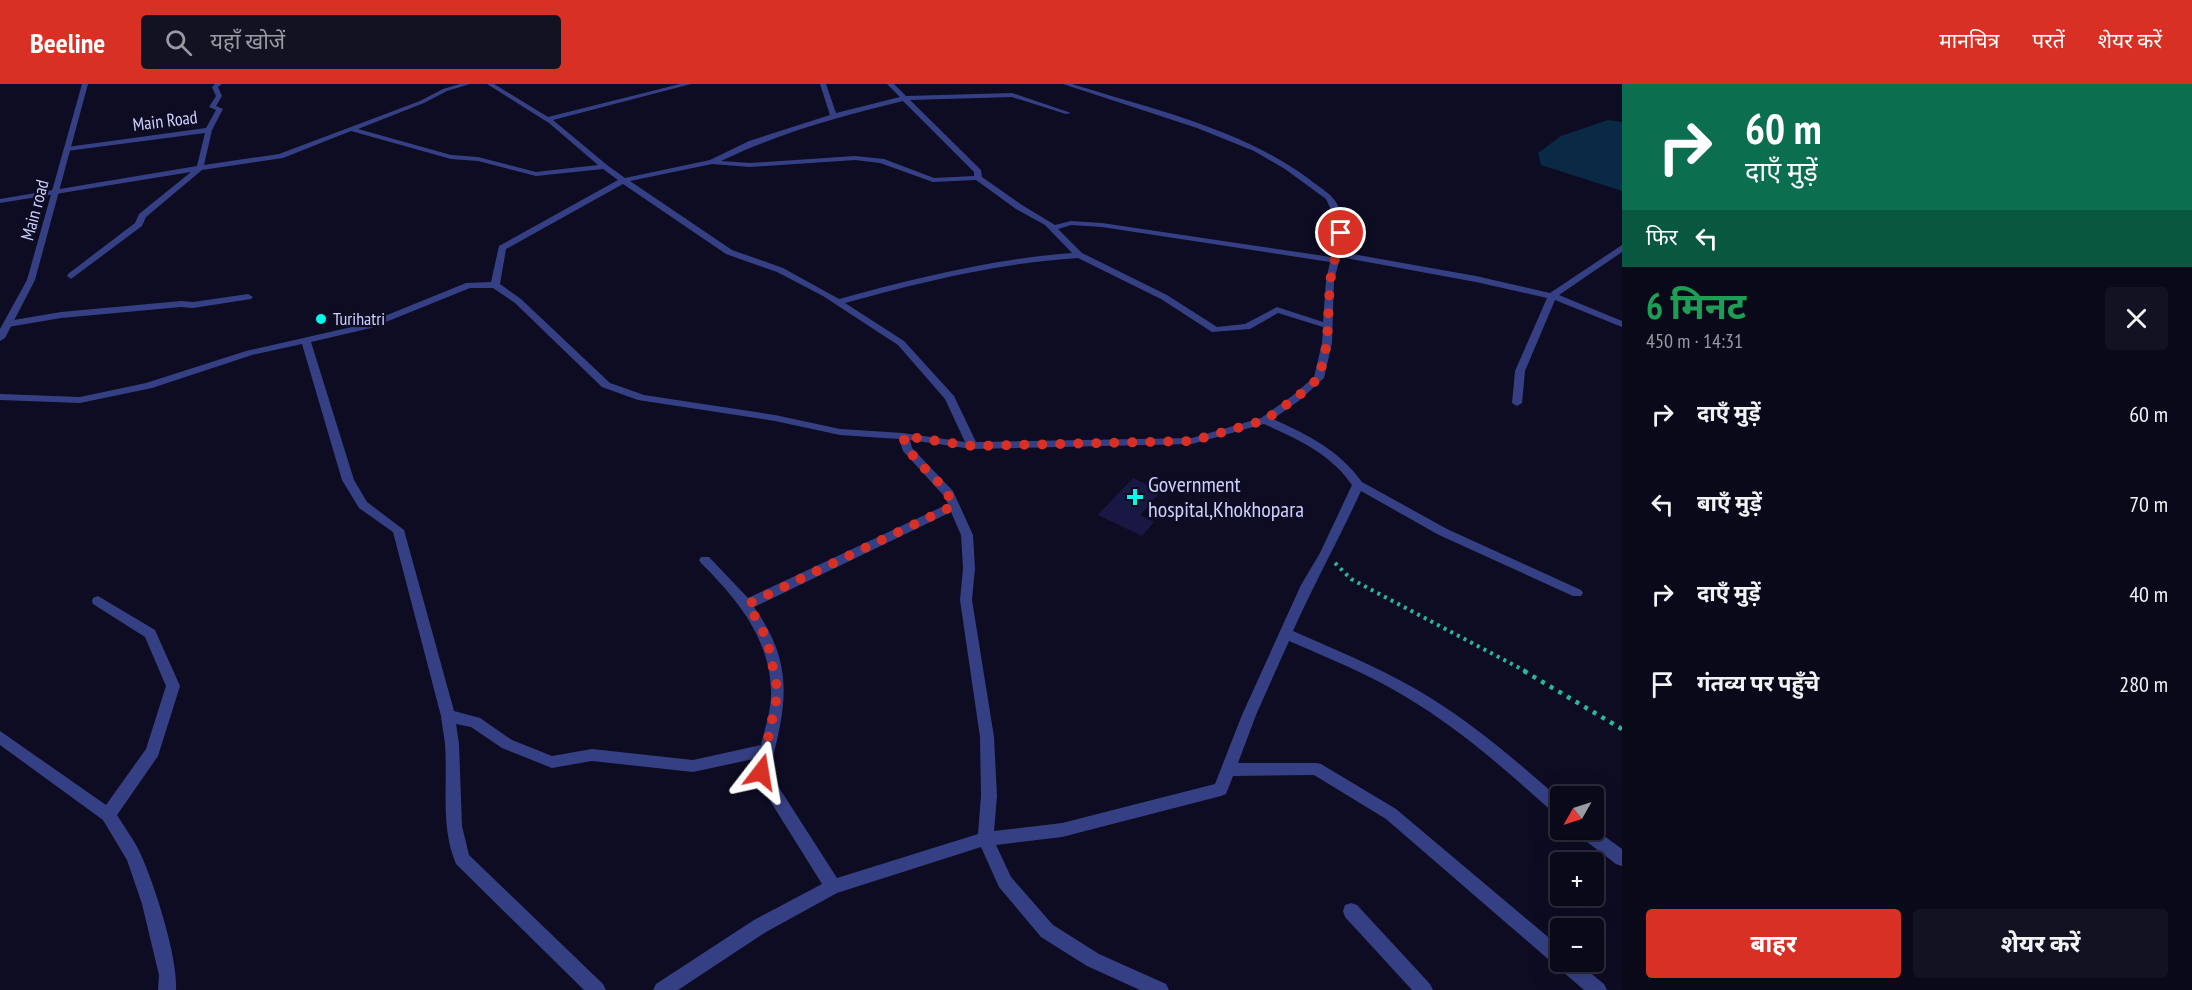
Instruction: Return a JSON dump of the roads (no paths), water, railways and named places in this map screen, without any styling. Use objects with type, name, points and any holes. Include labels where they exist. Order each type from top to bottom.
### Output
[{"type":"street","name":"Main road","points":[[0,338],[31,280],[85,84]]},
{"type":"street","name":"Main Road","points":[[67,149],[209,130],[220,109],[212,107],[219,96],[215,87],[219,84]]},
{"type":"street","points":[[0,201],[280,156],[422,102],[445,90],[467,84]]},
{"type":"street","points":[[490,84],[546,120],[604,167],[729,252],[780,270],[837,302],[900,343],[950,398],[972,446]]},
{"type":"street","points":[[546,120],[688,84]]},
{"type":"street","points":[[823,84],[834,116]]},
{"type":"street","points":[[890,84],[978,172],[978,177]]},
{"type":"street","points":[[0,397],[80,400],[148,386],[249,353],[368,326],[469,285],[495,285],[532,314],[570,353],[606,385],[642,398],[751,414],[840,432],[903,436],[972,446],[1192,441],[1265,420],[1319,378],[1327,343],[1330,281],[1340,224],[1329,198],[1288,167],[1257,149],[1066,84]]},
{"type":"street","points":[[495,285],[502,248],[624,180],[712,162],[752,143],[834,116],[904,98],[1012,95],[1068,112]]},
{"type":"street","points":[[351,129],[451,158],[478,159],[536,174],[604,167]]},
{"type":"street","points":[[71,276],[139,224],[142,216],[200,168],[209,130]]},
{"type":"street","points":[[712,162],[750,165],[855,158],[881,161],[933,180],[978,177],[1053,228],[1079,255],[1164,297],[1215,330],[1246,327],[1277,310],[1328,326]]},
{"type":"street","points":[[1053,228],[1071,223],[1102,225],[1455,275],[1552,296],[1622,324]]},
{"type":"street","points":[[1517,403],[1520,371],[1552,296],[1622,248]]},
{"type":"street","points":[[837,302],[951,271],[1032,257],[1079,255]]},
{"type":"street","points":[[8,324],[61,315],[181,304],[193,305],[248,297]]},
{"type":"street","points":[[306,340],[348,480],[363,505],[398,530],[448,716],[452,744],[454,826],[462,859],[597,990]]},
{"type":"street","points":[[1265,420],[1299,435],[1334,455],[1350,471],[1358,485],[1443,532],[1576,593]]},
{"type":"street","points":[[903,436],[907,449],[950,494],[953,506],[967,535],[969,567],[966,600],[987,737],[989,796],[985,839],[1005,882],[1047,931],[1093,960],[1160,990]]},
{"type":"street","points":[[662,990],[760,926],[833,887],[985,839],[1062,830],[1221,789],[1249,715],[1307,585],[1326,553],[1358,485]]},
{"type":"street","points":[[748,604],[953,506]]},
{"type":"street","points":[[705,560],[748,604],[767,639],[778,692],[761,772],[833,887]]},
{"type":"street","points":[[98,602],[150,634],[173,686],[153,752],[108,816]]},
{"type":"street","points":[[1286,634],[1383,678],[1426,703],[1500,756],[1550,800]]},
{"type":"street","points":[[448,716],[475,722],[507,744],[552,762],[592,756],[693,766],[767,750]]},
{"type":"street","points":[[0,736],[108,816],[134,857],[150,904],[168,975],[167,990]]},
{"type":"street","points":[[1229,770],[1316,769],[1392,814],[1550,949]]},
{"type":"street","points":[[1597,840],[1622,859]]},
{"type":"street","points":[[1351,911],[1424,990]]},
{"type":"street","points":[[1576,972],[1598,990]]},
{"type":"water","points":[[1608,120],[1622,122],[1622,191],[1541,165],[1538,153],[1561,136]]},
{"type":"place","name":"Turihatri","points":[[321,319]]},
{"type":"place","name":"Government hospital,Khokhopara","points":[[1135,497]]}]
